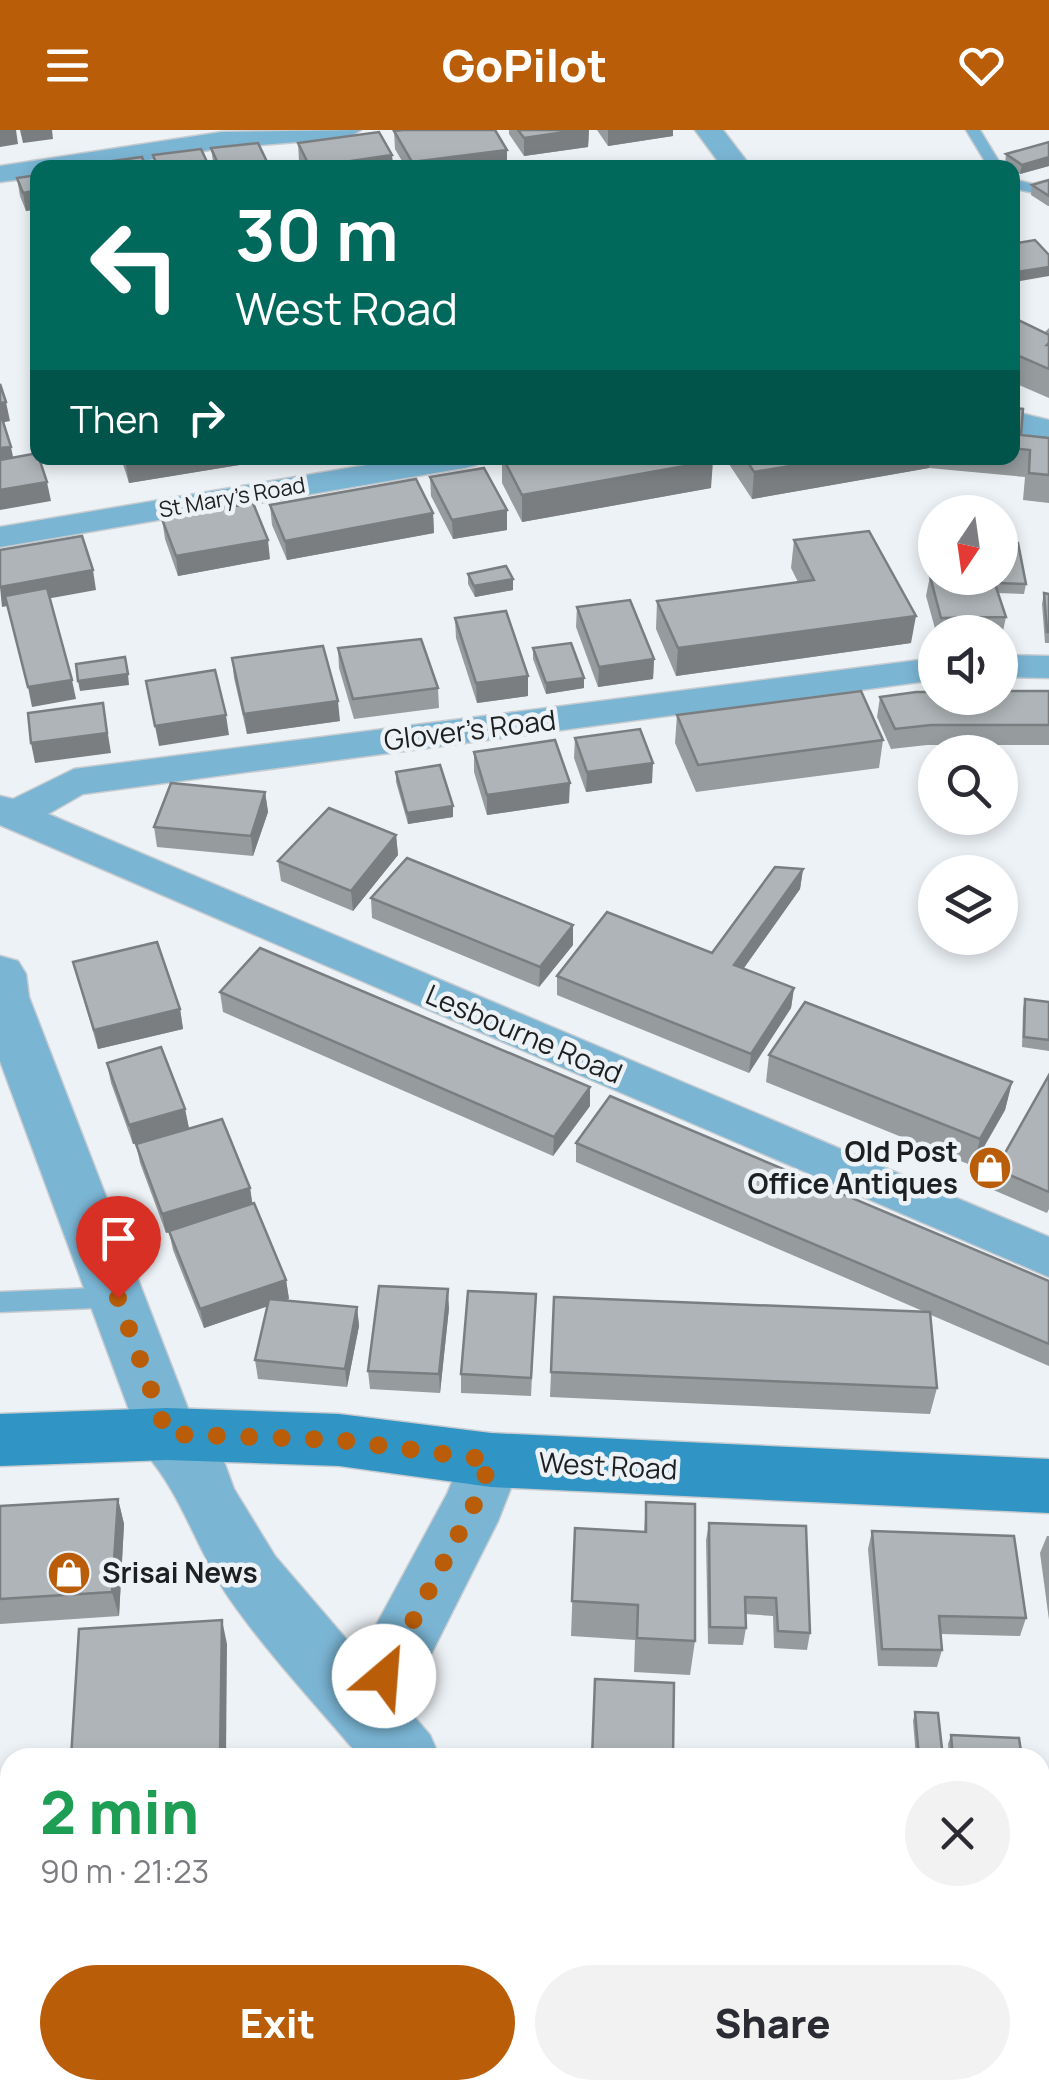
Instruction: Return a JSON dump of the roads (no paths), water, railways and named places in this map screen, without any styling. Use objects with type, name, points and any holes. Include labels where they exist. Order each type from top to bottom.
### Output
[{"type":"main road","name":"West Road","points":[[0,1440],[167,1434],[339,1440],[491,1460],[1049,1486]]},
{"type":"street","points":[[44,160],[98,143],[222,140],[347,130]]},
{"type":"street","points":[[710,130],[732,160]]},
{"type":"street","points":[[0,174],[30,165]]},
{"type":"street","points":[[1020,423],[1049,430]]},
{"type":"street","name":"St Mary's Road","points":[[0,537],[423,465]]},
{"type":"street","points":[[1018,666],[1049,667]]},
{"type":"street","name":"Glover's Road","points":[[7,813],[74,782],[918,671]]},
{"type":"street","name":"Lesbourne Road","points":[[7,813],[1049,1258]]},
{"type":"street","points":[[1,989],[167,1434],[197,1467],[204,1496],[252,1577],[386,1735],[491,1460]]},
{"type":"lane","points":[[973,130],[991,160]]},
{"type":"lane","points":[[1020,185],[1034,189],[1049,184]]},
{"type":"lane","points":[[0,1302],[118,1298]]},
{"type":"place","name":"Old Post Office Antiques","points":[[990,1168]]},
{"type":"place","name":"Srisai News","points":[[69,1573]]}]
